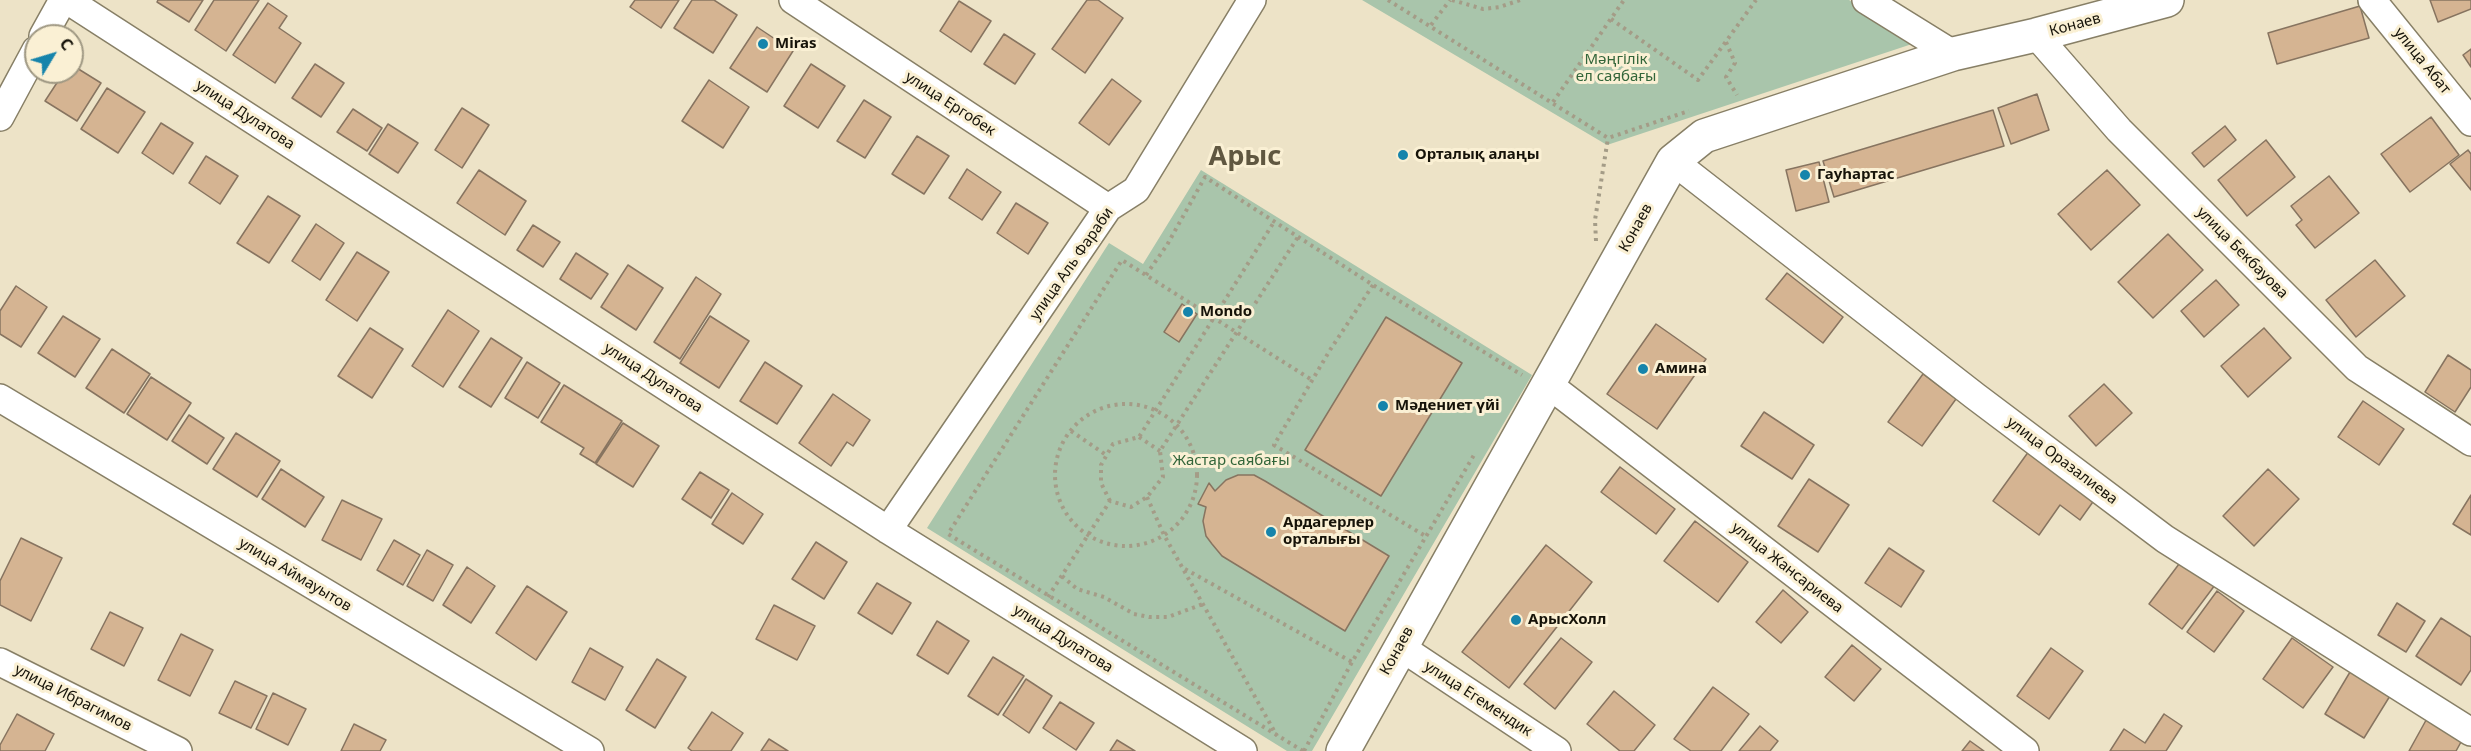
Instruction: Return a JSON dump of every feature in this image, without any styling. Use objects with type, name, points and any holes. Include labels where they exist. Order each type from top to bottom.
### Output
[{"type":"main road","name":"Конаев","points":[[1343,751],[1399,646],[1533,375],[1673,161],[1704,136],[1953,54],[2036,35],[2167,0]]},
{"type":"street","points":[[51,24],[65,0]]},
{"type":"street","name":"улица Дулатова","points":[[65,0],[888,530],[1243,751]]},
{"type":"street","name":"улица Ергобек","points":[[793,0],[1108,208]]},
{"type":"street","name":"улица Аль Фараби","points":[[888,530],[1108,208],[1136,190],[1252,0]]},
{"type":"street","points":[[1866,0],[1953,54]]},
{"type":"street","name":"улица Абат","points":[[2372,0],[2471,122]]},
{"type":"street","name":"улица Бекбауова","points":[[2036,35],[2119,130],[2357,368],[2471,442]]},
{"type":"street","points":[[0,117],[24,72]]},
{"type":"street","name":"улица Оразалиева","points":[[1673,161],[1975,396],[2165,539],[2471,732]]},
{"type":"street","name":"улица Жансариева","points":[[1533,375],[2025,751]]},
{"type":"street","name":"улица Аймауытов","points":[[0,398],[590,751]]},
{"type":"street","name":"улица Егемендик","points":[[1399,646],[1557,751]]},
{"type":"street","name":"улица Ибрагимов","points":[[0,662],[178,751]]},
{"type":"path","points":[[1388,0],[1608,138]]},
{"type":"path","points":[[1431,25],[1451,0],[1483,9],[1500,8],[1520,0]]},
{"type":"path","points":[[1553,102],[1624,0]]},
{"type":"path","points":[[1611,19],[1698,80],[1755,0]]},
{"type":"path","points":[[1726,42],[1735,63],[1726,77],[1737,95]]},
{"type":"path","points":[[1726,98],[1748,91]]},
{"type":"path","points":[[1608,138],[1694,109]]},
{"type":"path","points":[[1597,249],[1595,220],[1608,138]]},
{"type":"path","points":[[1146,275],[1167,244],[1205,177],[1373,285],[1533,375]]},
{"type":"path","points":[[1274,222],[1139,437],[1113,444],[1106,455],[1101,465],[1101,483],[1110,501],[1131,507],[1147,497],[1163,477],[1160,451],[1298,237]]},
{"type":"path","points":[[1312,380],[1122,260],[948,534],[1048,598],[1304,751],[1353,662],[1480,445]]},
{"type":"path","points":[[1373,285],[1312,380],[1274,445],[1427,537]]},
{"type":"path","points":[[1516,384],[1533,375]]},
{"type":"path","points":[[1133,405],[1158,410],[1176,425],[1193,452],[1197,484],[1185,514],[1164,535],[1133,546],[1102,542],[1089,535],[1066,513],[1056,484],[1059,453],[1071,431],[1088,416],[1102,408],[1133,405]]},
{"type":"path","points":[[1071,431],[1106,455]]},
{"type":"path","points":[[1139,437],[1160,451]]},
{"type":"path","points":[[1147,497],[1164,535],[1278,737]]},
{"type":"path","points":[[1048,598],[1110,501]]},
{"type":"path","points":[[1183,568],[1353,662]]},
{"type":"path","points":[[1062,576],[1077,590],[1104,597],[1134,614],[1149,617],[1168,617],[1203,604]]},
{"type":"green space","name":"Мәңгілік ел саябағы","points":[[1362,0],[1849,0],[1915,43],[1607,145]]},
{"type":"green space","name":"Жастар саябағы","points":[[1201,170],[1532,375],[1312,751],[1287,751],[927,528],[1109,243],[1143,264]]},
{"type":"building","points":[[158,0],[203,0],[189,22],[157,2]]},
{"type":"building","points":[[214,0],[259,0],[226,51],[195,30]]},
{"type":"building","points":[[635,0],[679,0],[661,28],[630,7]]},
{"type":"building","points":[[692,0],[714,0],[737,15],[713,53],[674,28]]},
{"type":"building","points":[[1087,0],[1098,0],[1123,18],[1085,73],[1052,49]]},
{"type":"building","points":[[2430,0],[2471,0],[2471,9],[2438,22]]},
{"type":"building","points":[[959,1],[991,21],[971,52],[940,31]]},
{"type":"building","points":[[268,3],[287,16],[279,28],[301,43],[275,83],[233,55]]},
{"type":"building","points":[[2360,6],[2369,38],[2277,64],[2268,33]]},
{"type":"building","points":[[757,27],[793,51],[767,92],[730,68]]},
{"type":"building","points":[[1004,34],[1035,54],[1015,84],[984,64]]},
{"type":"building","points":[[2471,49],[2471,67],[2463,55]]},
{"type":"building","points":[[315,64],[344,83],[321,117],[292,98]]},
{"type":"building","points":[[811,64],[845,86],[818,128],[784,106]]},
{"type":"building","points":[[84,72],[101,83],[77,121],[45,101],[56,84],[84,84]]},
{"type":"building","points":[[1112,79],[1141,101],[1109,145],[1079,123]]},
{"type":"building","points":[[709,80],[749,107],[723,148],[682,121]]},
{"type":"building","points":[[107,88],[145,112],[118,153],[81,129]]},
{"type":"building","points":[[2037,94],[2049,130],[2011,144],[1998,108]]},
{"type":"building","points":[[864,100],[891,117],[865,158],[837,141]]},
{"type":"building","points":[[462,108],[489,125],[462,168],[435,150]]},
{"type":"building","points":[[353,109],[382,128],[367,151],[337,132]]},
{"type":"building","points":[[1993,110],[2004,146],[1834,197],[1823,161]]},
{"type":"building","points":[[2431,117],[2459,155],[2410,192],[2381,154]]},
{"type":"building","points":[[161,123],[193,143],[173,174],[142,153]]},
{"type":"building","points":[[388,124],[418,143],[398,173],[369,154]]},
{"type":"building","points":[[2225,126],[2236,140],[2204,167],[2192,153]]},
{"type":"building","points":[[917,136],[949,156],[924,194],[892,174]]},
{"type":"building","points":[[2266,140],[2295,177],[2247,216],[2218,180]]},
{"type":"building","points":[[2468,150],[2471,154],[2471,190],[2450,164]]},
{"type":"building","points":[[206,156],[238,176],[220,204],[189,183]]},
{"type":"building","points":[[1819,162],[1829,202],[1796,211],[1786,170]]},
{"type":"building","points":[[967,169],[1001,192],[982,220],[949,198]]},
{"type":"building","points":[[479,170],[526,201],[505,235],[457,203]]},
{"type":"building","points":[[2107,170],[2140,205],[2091,250],[2058,214]]},
{"type":"building","points":[[2329,176],[2359,213],[2315,248],[2296,225],[2302,220],[2291,206]]},
{"type":"building","points":[[268,196],[300,216],[269,263],[237,243]]},
{"type":"building","points":[[1016,203],[1048,223],[1028,254],[997,233]]},
{"type":"building","points":[[316,224],[344,243],[320,280],[292,261]]},
{"type":"building","points":[[533,225],[560,242],[543,267],[517,250]]},
{"type":"building","points":[[2168,234],[2203,270],[2153,318],[2118,282]]},
{"type":"building","points":[[357,252],[389,272],[357,321],[326,300]]},
{"type":"building","points":[[576,253],[608,274],[591,299],[560,279]]},
{"type":"building","points":[[2375,260],[2405,296],[2356,337],[2326,300]]},
{"type":"building","points":[[628,265],[663,288],[636,330],[601,307]]},
{"type":"building","points":[[1787,273],[1843,317],[1823,343],[1766,299]]},
{"type":"building","points":[[696,277],[721,294],[680,359],[654,342]]},
{"type":"building","points":[[2216,280],[2239,305],[2204,337],[2181,311]]},
{"type":"building","points":[[16,286],[47,307],[21,347],[0,334],[0,311]]},
{"type":"building","points":[[1182,304],[1197,314],[1179,342],[1164,332]]},
{"type":"building","points":[[448,310],[479,331],[443,387],[412,366]]},
{"type":"building","points":[[63,316],[100,339],[75,377],[38,353]]},
{"type":"building","points":[[710,316],[749,341],[719,388],[680,363]]},
{"type":"building","name":"Mәдениет үйі","points":[[1386,317],[1462,363],[1381,496],[1305,450]]},
{"type":"building","points":[[1656,324],[1706,359],[1657,429],[1607,394]]},
{"type":"building","points":[[370,328],[403,349],[372,398],[338,376]]},
{"type":"building","points":[[2264,328],[2291,358],[2248,397],[2221,366]]},
{"type":"building","points":[[491,338],[522,358],[491,407],[459,387]]},
{"type":"building","points":[[112,349],[150,374],[124,413],[86,388]]},
{"type":"building","points":[[2448,355],[2471,370],[2471,387],[2455,412],[2425,392]]},
{"type":"building","points":[[527,362],[560,383],[538,418],[505,398]]},
{"type":"building","points":[[765,362],[802,386],[777,424],[740,401]]},
{"type":"building","points":[[1923,374],[1956,399],[1922,446],[1888,422]]},
{"type":"building","points":[[151,377],[191,403],[167,440],[127,414]]},
{"type":"building","points":[[2104,384],[2132,413],[2096,446],[2069,416]]},
{"type":"building","points":[[564,385],[622,421],[595,463],[580,454],[584,448],[541,422]]},
{"type":"building","points":[[833,394],[870,420],[853,446],[847,442],[831,466],[799,443]]},
{"type":"building","points":[[2363,401],[2404,429],[2379,465],[2338,437]]},
{"type":"building","points":[[1764,412],[1814,445],[1792,479],[1741,446]]},
{"type":"building","points":[[189,415],[224,438],[207,464],[172,441]]},
{"type":"building","points":[[623,423],[659,446],[633,487],[596,464]]},
{"type":"building","points":[[236,433],[280,461],[257,497],[213,469]]},
{"type":"building","points":[[2029,451],[2095,499],[2080,520],[2060,505],[2039,535],[1993,501]]},
{"type":"building","points":[[1620,467],[1675,509],[1656,534],[1601,492]]},
{"type":"building","points":[[281,469],[324,497],[305,527],[262,499]]},
{"type":"building","points":[[2268,469],[2299,499],[2254,546],[2223,516]]},
{"type":"building","points":[[700,472],[729,490],[711,518],[682,499]]},
{"type":"building","points":[[1238,475],[1254,475],[1389,556],[1345,631],[1222,556],[1206,536],[1203,521],[1206,507],[1198,504],[1209,483],[1215,491],[1226,480]]},
{"type":"building","points":[[1809,479],[1849,505],[1818,552],[1778,526]]},
{"type":"building","points":[[732,493],[763,514],[743,544],[712,524]]},
{"type":"building","points":[[2471,495],[2471,535],[2453,524]]},
{"type":"building","points":[[342,500],[382,519],[361,560],[322,540]]},
{"type":"building","points":[[1695,521],[1748,562],[1718,602],[1664,561]]},
{"type":"building","points":[[21,538],[62,558],[31,621],[0,605],[0,581]]},
{"type":"building","points":[[394,540],[420,555],[403,585],[377,570]]},
{"type":"building","points":[[816,542],[847,562],[824,599],[792,579]]},
{"type":"building","points":[[1546,545],[1592,582],[1509,688],[1462,652]]},
{"type":"building","points":[[1889,548],[1924,571],[1901,607],[1865,583]]},
{"type":"building","points":[[427,550],[453,565],[433,601],[407,586]]},
{"type":"building","points":[[2182,560],[2215,585],[2182,629],[2149,604]]},
{"type":"building","points":[[467,567],[495,586],[471,623],[443,605]]},
{"type":"building","points":[[877,583],[911,603],[892,634],[858,613]]},
{"type":"building","points":[[527,586],[567,612],[536,660],[496,633]]},
{"type":"building","points":[[1783,590],[1808,612],[1781,643],[1756,622]]},
{"type":"building","points":[[2217,591],[2244,611],[2214,652],[2187,632]]},
{"type":"building","points":[[2397,603],[2425,621],[2406,652],[2378,635]]},
{"type":"building","points":[[774,605],[815,626],[797,660],[756,639]]},
{"type":"building","points":[[110,612],[143,628],[124,666],[91,649]]},
{"type":"building","points":[[2441,618],[2471,637],[2471,670],[2461,685],[2416,656]]},
{"type":"building","points":[[937,621],[969,641],[948,674],[917,655]]},
{"type":"building","points":[[181,634],[213,650],[190,696],[158,680]]},
{"type":"building","points":[[1561,638],[1592,662],[1555,709],[1524,684]]},
{"type":"building","points":[[2292,638],[2333,667],[2303,708],[2263,679]]},
{"type":"building","points":[[1852,645],[1881,669],[1854,701],[1825,677]]},
{"type":"building","points":[[590,648],[623,667],[605,700],[572,682]]},
{"type":"building","points":[[2051,648],[2083,671],[2049,719],[2017,696]]},
{"type":"building","points":[[993,657],[1024,676],[998,715],[968,696]]},
{"type":"building","points":[[657,659],[686,677],[655,728],[626,710]]},
{"type":"building","points":[[2353,667],[2393,691],[2364,738],[2325,714]]},
{"type":"building","points":[[1026,679],[1052,696],[1029,733],[1003,715]]},
{"type":"building","points":[[235,681],[267,696],[251,728],[219,713]]},
{"type":"building","points":[[1713,687],[1749,714],[1721,751],[1691,751],[1674,739]]},
{"type":"building","points":[[1614,691],[1655,725],[1634,751],[1620,751],[1587,724]]},
{"type":"building","points":[[273,693],[306,709],[288,745],[256,729]]},
{"type":"building","points":[[1060,702],[1094,723],[1076,750],[1043,728]]},
{"type":"building","points":[[712,712],[743,733],[731,751],[692,751],[688,748]]},
{"type":"building","points":[[2430,713],[2466,733],[2456,751],[2409,751]]},
{"type":"building","points":[[17,714],[54,734],[45,751],[0,751],[0,745]]},
{"type":"building","points":[[2164,714],[2182,726],[2166,751],[2110,751],[2124,729],[2145,743]]},
{"type":"building","points":[[354,724],[386,740],[380,751],[341,751]]},
{"type":"building","points":[[1760,726],[1778,741],[1770,751],[1739,751]]},
{"type":"building","points":[[769,739],[788,751],[761,751]]},
{"type":"building","points":[[1117,740],[1135,751],[1110,751]]},
{"type":"building","points":[[1970,741],[1984,751],[1962,751]]},
{"type":"place","name":"Miras","points":[[763,44]]},
{"type":"place","name":"Орталық алаңы","points":[[1403,155]]},
{"type":"place","name":"Гауһартас","points":[[1805,175]]},
{"type":"place","name":"Mondo","points":[[1188,312]]},
{"type":"place","name":"Амина","points":[[1643,369]]},
{"type":"place","name":"Mәдениет үйі","points":[[1383,406]]},
{"type":"place","name":"Ардагерлер орталығы","points":[[1271,532]]},
{"type":"place","name":"АрысХолл","points":[[1516,620]]},
{"type":"district","name":"Арыс","points":[[1245,157]]}]
